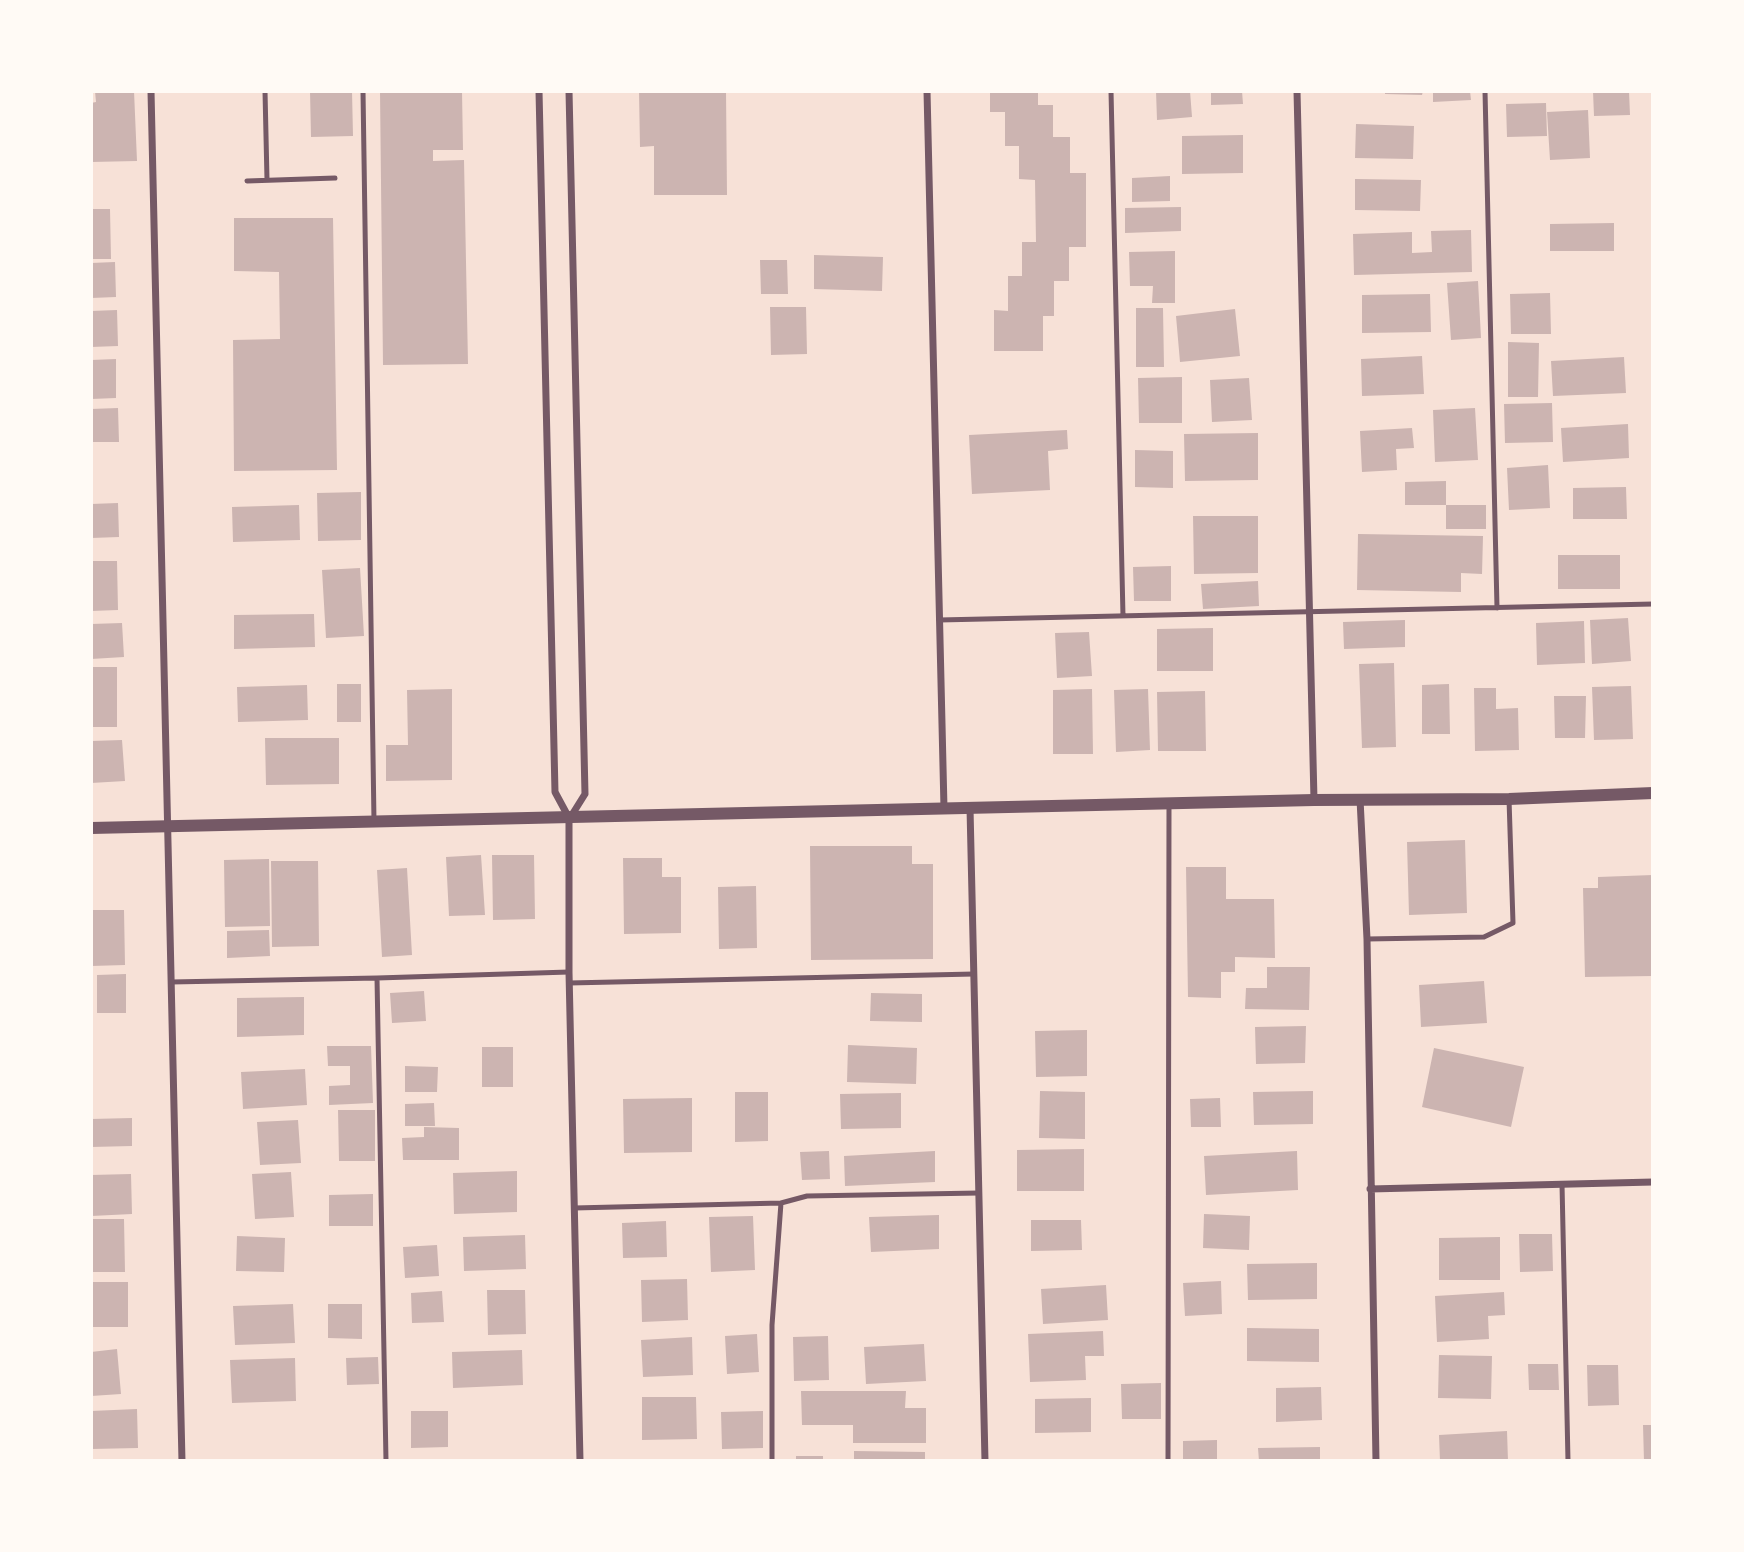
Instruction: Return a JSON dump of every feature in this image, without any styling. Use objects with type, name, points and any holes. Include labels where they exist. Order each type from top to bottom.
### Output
[{"type":"street","points":[[151,91],[182,1461]]},
{"type":"street","points":[[539,91],[555,792],[569,818],[569,983],[580,1461]]},
{"type":"street","points":[[569,91],[585,794],[569,818]]},
{"type":"street","points":[[927,91],[944,808]]},
{"type":"street","points":[[1297,91],[1314,800]]},
{"type":"street","points":[[91,828],[1360,799],[1509,799],[1653,793]]},
{"type":"street","points":[[1360,799],[1367,939],[1376,1461]]},
{"type":"street","points":[[970,808],[985,1461]]},
{"type":"street","points":[[1370,1189],[1653,1182]]},
{"type":"lane","points":[[265,91],[267,180]]},
{"type":"lane","points":[[363,91],[374,821]]},
{"type":"lane","points":[[1111,91],[1123,616]]},
{"type":"lane","points":[[1485,91],[1497,608]]},
{"type":"lane","points":[[247,181],[335,178]]},
{"type":"lane","points":[[939,621],[1653,604]]},
{"type":"lane","points":[[1367,939],[1484,937],[1513,923],[1509,799]]},
{"type":"lane","points":[[1168,1461],[1169,803]]},
{"type":"lane","points":[[171,982],[569,972]]},
{"type":"lane","points":[[569,983],[974,974]]},
{"type":"lane","points":[[377,978],[386,1461]]},
{"type":"lane","points":[[1562,1184],[1568,1461]]},
{"type":"lane","points":[[575,1208],[782,1203],[807,1196],[979,1194]]},
{"type":"lane","points":[[772,1461],[772,1325],[782,1203]]},
{"type":"building","points":[[95,91],[134,91],[137,161],[91,162],[91,103],[96,102]]},
{"type":"building","points":[[310,91],[352,91],[353,136],[311,137]]},
{"type":"building","points":[[380,91],[462,91],[463,150],[433,150],[433,161],[464,160],[468,364],[383,365]]},
{"type":"building","points":[[639,91],[726,91],[727,195],[654,195],[654,146],[640,147]]},
{"type":"building","points":[[990,91],[1038,91],[1038,105],[1053,105],[1053,137],[1070,137],[1070,173],[1086,173],[1086,247],[1069,247],[1069,281],[1054,281],[1054,316],[1043,316],[1043,351],[994,351],[994,310],[1008,311],[1008,276],[1022,276],[1022,242],[1036,242],[1035,180],[1019,179],[1019,146],[1005,146],[1005,112],[990,112]]},
{"type":"building","points":[[1156,91],[1190,91],[1192,117],[1157,120]]},
{"type":"building","points":[[1211,91],[1242,91],[1243,104],[1211,105]]},
{"type":"building","points":[[1385,91],[1423,91],[1422,95],[1385,94]]},
{"type":"building","points":[[1433,91],[1470,91],[1471,100],[1433,102]]},
{"type":"building","points":[[1593,91],[1629,91],[1630,115],[1594,116]]},
{"type":"building","points":[[1546,103],[1547,136],[1507,137],[1506,104]]},
{"type":"building","points":[[1588,110],[1590,158],[1550,160],[1547,112]]},
{"type":"building","points":[[1356,124],[1414,126],[1413,159],[1355,158]]},
{"type":"building","points":[[1243,135],[1243,173],[1182,174],[1182,136]]},
{"type":"building","points":[[1170,176],[1170,201],[1132,202],[1132,178]]},
{"type":"building","points":[[1355,179],[1421,180],[1420,211],[1355,210]]},
{"type":"building","points":[[1181,207],[1181,231],[1125,233],[1125,208]]},
{"type":"building","points":[[91,209],[110,209],[111,259],[91,259]]},
{"type":"building","points":[[234,218],[333,218],[337,470],[234,471],[233,340],[280,339],[279,272],[234,271]]},
{"type":"building","points":[[1614,223],[1614,251],[1550,251],[1550,224]]},
{"type":"building","points":[[1471,230],[1472,272],[1354,275],[1353,234],[1412,232],[1412,253],[1432,252],[1431,231]]},
{"type":"building","points":[[1175,251],[1175,303],[1152,303],[1153,286],[1130,286],[1129,252]]},
{"type":"building","points":[[814,255],[883,257],[882,291],[814,289]]},
{"type":"building","points":[[760,260],[787,260],[788,294],[761,294]]},
{"type":"building","points":[[115,262],[116,297],[91,298],[91,263]]},
{"type":"building","points":[[1478,281],[1481,338],[1451,340],[1447,283]]},
{"type":"building","points":[[1550,293],[1551,334],[1511,334],[1510,294]]},
{"type":"building","points":[[1430,294],[1431,332],[1362,333],[1362,295]]},
{"type":"building","points":[[770,307],[806,307],[807,354],[771,355]]},
{"type":"building","points":[[1136,308],[1163,308],[1164,367],[1136,367]]},
{"type":"building","points":[[1235,309],[1240,356],[1180,362],[1176,316]]},
{"type":"building","points":[[117,310],[118,346],[91,347],[91,311]]},
{"type":"building","points":[[1508,342],[1539,343],[1538,397],[1508,397]]},
{"type":"building","points":[[1422,356],[1424,394],[1362,396],[1361,359]]},
{"type":"building","points":[[1624,357],[1626,393],[1553,396],[1551,361]]},
{"type":"building","points":[[116,359],[116,398],[91,399],[91,360]]},
{"type":"building","points":[[1182,377],[1182,423],[1139,423],[1138,378]]},
{"type":"building","points":[[1249,378],[1252,420],[1212,422],[1210,380]]},
{"type":"building","points":[[1552,403],[1553,442],[1505,443],[1504,404]]},
{"type":"building","points":[[118,408],[119,442],[91,442],[91,409]]},
{"type":"building","points":[[1475,408],[1478,460],[1435,462],[1433,410]]},
{"type":"building","points":[[1628,424],[1629,458],[1563,462],[1561,428]]},
{"type":"building","points":[[1412,428],[1414,448],[1396,449],[1397,470],[1362,472],[1360,431]]},
{"type":"building","points":[[1067,430],[1068,449],[1048,451],[1050,490],[972,494],[969,435]]},
{"type":"building","points":[[1258,433],[1258,480],[1185,481],[1184,434]]},
{"type":"building","points":[[1135,450],[1173,451],[1173,488],[1135,487]]},
{"type":"building","points":[[1548,465],[1550,508],[1509,510],[1507,468]]},
{"type":"building","points":[[1446,481],[1446,505],[1405,505],[1405,482]]},
{"type":"building","points":[[1626,487],[1627,519],[1573,519],[1573,488]]},
{"type":"building","points":[[361,492],[361,540],[318,541],[317,493]]},
{"type":"building","points":[[118,503],[119,537],[91,538],[91,504]]},
{"type":"building","points":[[299,505],[300,540],[233,542],[232,507]]},
{"type":"building","points":[[1446,505],[1486,505],[1486,529],[1446,529]]},
{"type":"building","points":[[1193,516],[1258,516],[1258,573],[1194,574]]},
{"type":"building","points":[[1358,534],[1483,536],[1482,574],[1461,573],[1461,592],[1357,590]]},
{"type":"building","points":[[1558,555],[1620,555],[1620,589],[1558,589]]},
{"type":"building","points":[[91,561],[117,561],[118,610],[91,611]]},
{"type":"building","points":[[1171,566],[1171,601],[1134,601],[1133,567]]},
{"type":"building","points":[[360,568],[364,636],[326,638],[322,570]]},
{"type":"building","points":[[1258,581],[1259,606],[1203,609],[1201,584]]},
{"type":"building","points":[[314,614],[315,647],[234,649],[234,615]]},
{"type":"building","points":[[1628,618],[1631,661],[1592,664],[1590,620]]},
{"type":"building","points":[[1405,620],[1405,647],[1344,649],[1343,622]]},
{"type":"building","points":[[1584,621],[1585,663],[1537,665],[1536,623]]},
{"type":"building","points":[[122,623],[124,657],[91,659],[91,624]]},
{"type":"building","points":[[1213,628],[1213,671],[1157,671],[1157,629]]},
{"type":"building","points":[[1089,632],[1092,676],[1057,678],[1055,633]]},
{"type":"building","points":[[1394,663],[1396,747],[1362,748],[1359,664]]},
{"type":"building","points":[[91,667],[117,667],[117,727],[91,727]]},
{"type":"building","points":[[337,684],[361,684],[361,722],[337,722]]},
{"type":"building","points":[[1449,684],[1450,734],[1422,734],[1422,685]]},
{"type":"building","points":[[307,685],[308,720],[238,722],[237,687]]},
{"type":"building","points":[[1631,686],[1633,739],[1594,740],[1592,687]]},
{"type":"building","points":[[1474,688],[1496,688],[1496,709],[1518,708],[1519,750],[1475,751]]},
{"type":"building","points":[[452,689],[452,780],[386,781],[386,745],[408,745],[407,690]]},
{"type":"building","points":[[1092,689],[1093,754],[1053,754],[1053,690]]},
{"type":"building","points":[[1148,689],[1150,750],[1116,752],[1114,690]]},
{"type":"building","points":[[1205,691],[1206,751],[1158,751],[1157,692]]},
{"type":"building","points":[[1554,696],[1586,696],[1585,738],[1555,738]]},
{"type":"building","points":[[265,738],[339,738],[339,784],[266,785]]},
{"type":"building","points":[[122,740],[125,781],[91,783],[91,741]]},
{"type":"building","points":[[1465,840],[1467,913],[1409,915],[1407,842]]},
{"type":"building","points":[[810,846],[912,846],[912,864],[933,864],[933,959],[811,960]]},
{"type":"building","points":[[481,855],[485,915],[449,916],[446,857]]},
{"type":"building","points":[[492,855],[534,855],[535,919],[493,920]]},
{"type":"building","points":[[623,858],[662,858],[662,877],[681,877],[681,933],[624,934]]},
{"type":"building","points":[[269,859],[270,926],[225,927],[224,860]]},
{"type":"building","points":[[271,861],[318,861],[319,946],[272,947]]},
{"type":"building","points":[[1186,867],[1226,867],[1226,899],[1274,899],[1275,958],[1235,957],[1235,972],[1221,972],[1221,998],[1188,997]]},
{"type":"building","points":[[407,868],[412,955],[382,957],[377,870]]},
{"type":"building","points":[[1653,875],[1653,976],[1585,977],[1583,888],[1598,888],[1598,877]]},
{"type":"building","points":[[756,886],[757,948],[719,949],[718,887]]},
{"type":"building","points":[[91,910],[124,910],[125,965],[91,966]]},
{"type":"building","points":[[269,930],[270,956],[227,958],[227,931]]},
{"type":"building","points":[[1267,967],[1310,967],[1309,1010],[1245,1009],[1246,988],[1267,988]]},
{"type":"building","points":[[126,974],[126,1013],[97,1013],[97,975]]},
{"type":"building","points":[[1484,981],[1487,1023],[1421,1027],[1419,985]]},
{"type":"building","points":[[424,991],[426,1021],[392,1023],[390,993]]},
{"type":"building","points":[[871,993],[922,994],[922,1022],[870,1021]]},
{"type":"building","points":[[304,997],[304,1035],[237,1037],[237,998]]},
{"type":"building","points":[[1306,1026],[1305,1063],[1256,1064],[1255,1027]]},
{"type":"building","points":[[1087,1030],[1087,1076],[1036,1077],[1035,1031]]},
{"type":"building","points":[[848,1045],[917,1048],[916,1084],[847,1082]]},
{"type":"building","points":[[327,1046],[371,1046],[373,1103],[329,1105],[329,1086],[350,1085],[350,1066],[328,1066]]},
{"type":"building","points":[[482,1047],[513,1047],[513,1087],[482,1087]]},
{"type":"building","points":[[1434,1048],[1524,1067],[1511,1127],[1422,1107]]},
{"type":"building","points":[[405,1066],[438,1067],[437,1092],[405,1092]]},
{"type":"building","points":[[305,1069],[307,1105],[243,1109],[241,1072]]},
{"type":"building","points":[[1040,1091],[1085,1092],[1085,1139],[1039,1138]]},
{"type":"building","points":[[1313,1091],[1313,1124],[1254,1125],[1253,1092]]},
{"type":"building","points":[[735,1092],[768,1092],[768,1141],[735,1142]]},
{"type":"building","points":[[901,1093],[901,1128],[841,1129],[840,1094]]},
{"type":"building","points":[[692,1098],[692,1152],[624,1153],[623,1099]]},
{"type":"building","points":[[1220,1098],[1221,1127],[1191,1127],[1190,1099]]},
{"type":"building","points":[[434,1103],[435,1126],[405,1126],[405,1104]]},
{"type":"building","points":[[338,1110],[375,1110],[375,1161],[339,1161]]},
{"type":"building","points":[[132,1118],[132,1146],[91,1147],[91,1119]]},
{"type":"building","points":[[298,1120],[301,1163],[260,1165],[257,1122]]},
{"type":"building","points":[[424,1127],[459,1128],[459,1160],[403,1160],[402,1138],[424,1137]]},
{"type":"building","points":[[1084,1149],[1084,1191],[1017,1191],[1017,1150]]},
{"type":"building","points":[[829,1151],[830,1179],[802,1180],[800,1152]]},
{"type":"building","points":[[935,1151],[935,1182],[845,1186],[844,1156]]},
{"type":"building","points":[[1297,1151],[1298,1190],[1206,1195],[1204,1156]]},
{"type":"building","points":[[517,1171],[517,1212],[454,1214],[453,1173]]},
{"type":"building","points":[[291,1172],[294,1217],[255,1219],[252,1174]]},
{"type":"building","points":[[131,1174],[132,1214],[91,1216],[91,1175]]},
{"type":"building","points":[[373,1194],[373,1226],[329,1226],[329,1195]]},
{"type":"building","points":[[1204,1214],[1250,1216],[1249,1250],[1203,1248]]},
{"type":"building","points":[[939,1215],[939,1249],[871,1252],[869,1217]]},
{"type":"building","points":[[753,1216],[755,1270],[711,1272],[709,1217]]},
{"type":"building","points":[[91,1219],[124,1219],[125,1272],[91,1272]]},
{"type":"building","points":[[1031,1220],[1081,1220],[1082,1250],[1031,1251]]},
{"type":"building","points":[[666,1221],[667,1257],[623,1258],[622,1223]]},
{"type":"building","points":[[1519,1234],[1552,1234],[1553,1271],[1520,1272]]},
{"type":"building","points":[[525,1235],[526,1269],[464,1271],[463,1237]]},
{"type":"building","points":[[237,1236],[285,1238],[284,1272],[236,1271]]},
{"type":"building","points":[[1500,1237],[1500,1280],[1439,1280],[1439,1238]]},
{"type":"building","points":[[437,1245],[439,1276],[405,1278],[403,1247]]},
{"type":"building","points":[[1317,1263],[1317,1299],[1248,1300],[1247,1264]]},
{"type":"building","points":[[687,1279],[688,1320],[642,1322],[641,1280]]},
{"type":"building","points":[[1221,1281],[1222,1314],[1185,1316],[1183,1283]]},
{"type":"building","points":[[91,1282],[128,1282],[128,1327],[91,1327]]},
{"type":"building","points":[[1106,1285],[1108,1320],[1043,1324],[1041,1289]]},
{"type":"building","points":[[487,1290],[525,1290],[526,1334],[488,1335]]},
{"type":"building","points":[[442,1291],[444,1322],[412,1323],[411,1293]]},
{"type":"building","points":[[1504,1292],[1505,1315],[1488,1316],[1489,1339],[1437,1342],[1435,1296]]},
{"type":"building","points":[[293,1304],[295,1343],[235,1345],[233,1306]]},
{"type":"building","points":[[328,1304],[362,1304],[362,1339],[328,1338]]},
{"type":"building","points":[[1247,1328],[1319,1329],[1319,1362],[1247,1361]]},
{"type":"building","points":[[1103,1331],[1104,1356],[1085,1356],[1086,1380],[1030,1382],[1028,1334]]},
{"type":"building","points":[[757,1334],[759,1372],[727,1374],[725,1336]]},
{"type":"building","points":[[828,1336],[829,1380],[794,1381],[793,1337]]},
{"type":"building","points":[[692,1337],[693,1375],[643,1377],[641,1340]]},
{"type":"building","points":[[924,1344],[926,1381],[866,1384],[864,1347]]},
{"type":"building","points":[[117,1349],[121,1394],[91,1396],[91,1352]]},
{"type":"building","points":[[522,1350],[523,1385],[453,1388],[452,1352]]},
{"type":"building","points":[[1439,1355],[1492,1356],[1491,1399],[1438,1398]]},
{"type":"building","points":[[378,1357],[379,1384],[347,1385],[346,1358]]},
{"type":"building","points":[[295,1358],[296,1401],[232,1403],[230,1360]]},
{"type":"building","points":[[1528,1364],[1558,1364],[1559,1390],[1529,1390]]},
{"type":"building","points":[[1587,1365],[1618,1365],[1619,1405],[1588,1406]]},
{"type":"building","points":[[1161,1383],[1161,1419],[1122,1419],[1121,1384]]},
{"type":"building","points":[[1321,1387],[1322,1420],[1276,1422],[1276,1388]]},
{"type":"building","points":[[801,1391],[906,1391],[905,1408],[926,1408],[926,1443],[853,1443],[853,1425],[802,1425]]},
{"type":"building","points":[[642,1397],[696,1397],[697,1439],[642,1440]]},
{"type":"building","points":[[1091,1398],[1091,1432],[1035,1433],[1035,1399]]},
{"type":"building","points":[[137,1409],[138,1448],[91,1449],[91,1411]]},
{"type":"building","points":[[411,1411],[448,1411],[448,1447],[411,1448]]},
{"type":"building","points":[[763,1411],[763,1448],[722,1449],[721,1412]]},
{"type":"building","points":[[1643,1425],[1653,1425],[1653,1461],[1644,1461]]},
{"type":"building","points":[[1507,1431],[1508,1461],[1440,1461],[1439,1435]]},
{"type":"building","points":[[1217,1440],[1217,1461],[1183,1461],[1183,1441]]},
{"type":"building","points":[[1320,1447],[1320,1461],[1259,1461],[1258,1448]]},
{"type":"building","points":[[854,1451],[925,1452],[925,1461],[854,1461]]},
{"type":"building","points":[[796,1456],[823,1456],[823,1461],[796,1461]]}]
